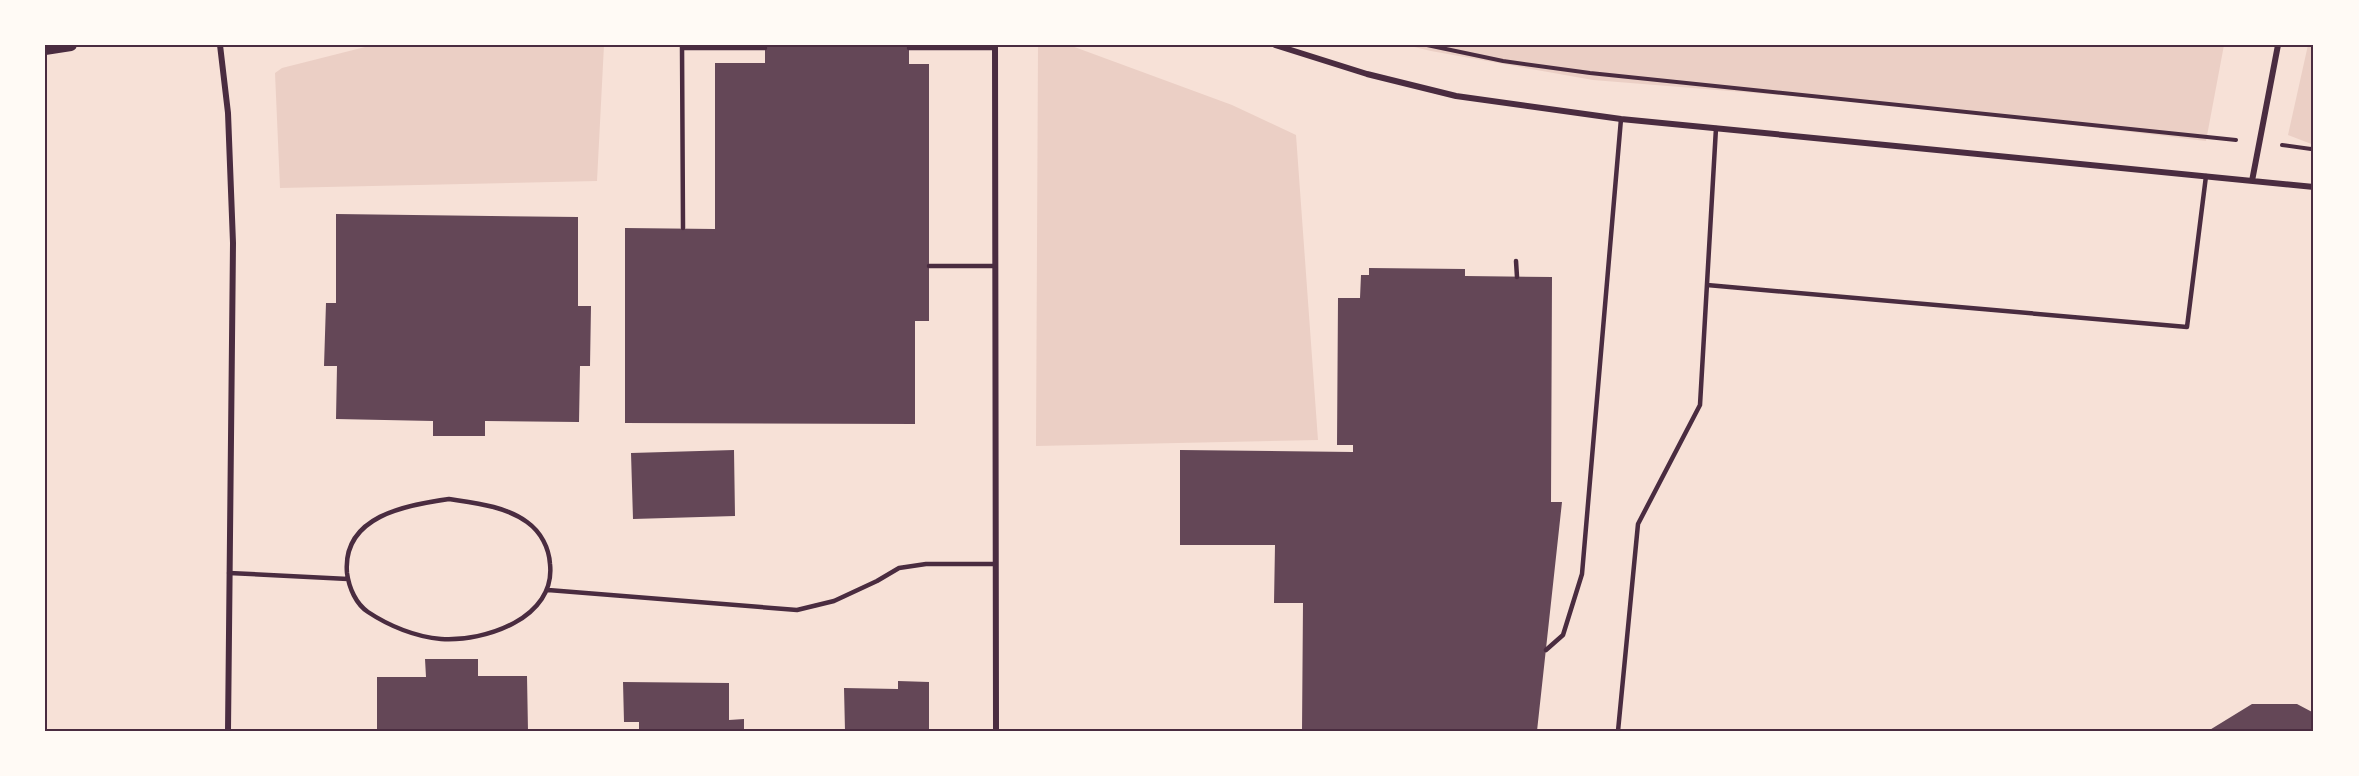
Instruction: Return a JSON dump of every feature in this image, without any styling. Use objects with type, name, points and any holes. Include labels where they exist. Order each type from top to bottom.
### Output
[{"type":"main road","points":[[45,50],[71,45]]},
{"type":"street","points":[[220,45],[228,114],[233,243],[228,731]]},
{"type":"street","points":[[1275,45],[1367,74],[1456,96],[1621,119],[2314,187]]},
{"type":"street","points":[[2252,181],[2278,45]]},
{"type":"street","points":[[995,47],[996,731]]},
{"type":"lane","points":[[683,228],[682,46],[765,48]]},
{"type":"lane","points":[[909,48],[995,47]]},
{"type":"lane","points":[[1546,650],[1563,635],[1582,574],[1621,119]]},
{"type":"lane","points":[[1618,731],[1638,524],[1700,405],[1716,128]]},
{"type":"lane","points":[[1707,285],[2187,327],[2206,176]]},
{"type":"lane","points":[[1516,261],[1517,277]]},
{"type":"lane","points":[[929,266],[995,266]]},
{"type":"lane","points":[[449,499],[489,505],[526,521],[541,536],[549,553],[551,573],[548,590],[537,608],[521,620],[482,635],[441,639],[400,629],[366,611],[355,598],[348,579],[347,565],[350,548],[358,533],[371,521],[408,505],[449,499]]},
{"type":"lane","points":[[548,590],[797,610],[834,601],[899,568],[926,564],[995,564]]},
{"type":"lane","points":[[229,573],[348,579]]},
{"type":"path","points":[[1427,45],[1503,61],[1590,73],[2222,138]]},
{"type":"shaded area","points":[[373,45],[604,45],[597,181],[280,188],[275,73],[282,68]]},
{"type":"shaded area","points":[[1038,45],[1069,45],[1232,105],[1296,135],[1318,440],[1036,446]]},
{"type":"shaded area","points":[[1406,45],[2224,45],[2206,141],[1917,106],[1593,80]]},
{"type":"shaded area","points":[[2308,45],[2314,45],[2314,145],[2288,135]]},
{"type":"building","points":[[765,45],[909,45],[909,64],[929,64],[929,321],[915,321],[915,424],[625,423],[625,228],[715,229],[715,63],[765,63]]},
{"type":"building","points":[[336,214],[578,217],[578,306],[591,306],[590,366],[580,366],[579,422],[485,421],[485,436],[433,436],[433,421],[336,419],[337,366],[324,366],[326,303],[336,303]]},
{"type":"building","points":[[1369,268],[1465,269],[1465,276],[1552,277],[1551,502],[1562,502],[1537,731],[1302,731],[1303,603],[1274,603],[1275,545],[1180,545],[1180,450],[1353,452],[1353,445],[1337,445],[1338,298],[1360,298],[1361,275],[1369,275]]},
{"type":"building","points":[[734,450],[735,516],[633,519],[631,453]]},
{"type":"building","points":[[425,659],[478,659],[478,676],[527,676],[528,731],[377,731],[377,677],[426,677]]},
{"type":"building","points":[[898,681],[929,682],[929,731],[845,731],[844,688],[898,689]]},
{"type":"building","points":[[623,682],[729,683],[729,720],[744,719],[744,731],[639,731],[639,722],[624,722]]},
{"type":"building","points":[[2252,704],[2297,704],[2314,713],[2314,731],[2208,731]]}]
